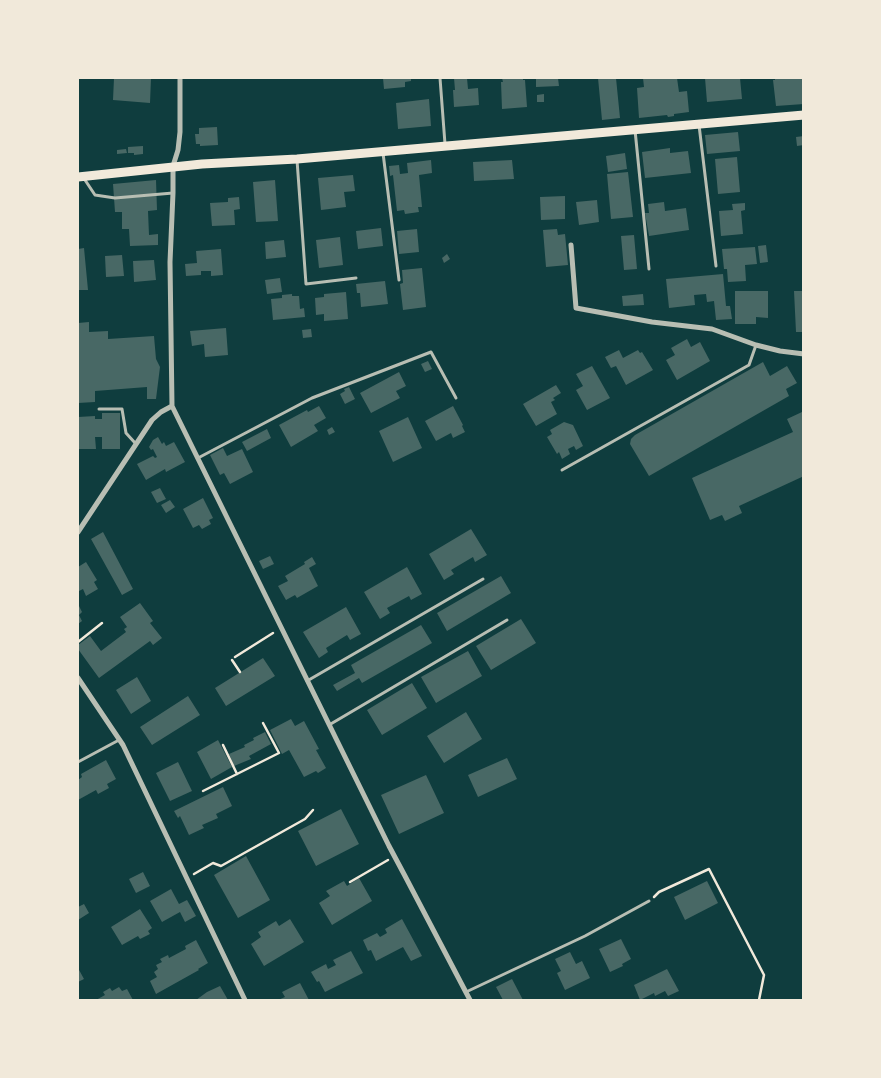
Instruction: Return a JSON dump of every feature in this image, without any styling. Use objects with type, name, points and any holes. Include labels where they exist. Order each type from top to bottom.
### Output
[{"type":"main road","points":[[80,177],[173,166],[297,159],[446,147],[804,115]]},
{"type":"street","points":[[180,78],[180,132],[178,150],[173,166],[174,193],[170,262],[172,406],[394,856],[470,1000]]},
{"type":"street","points":[[571,245],[576,308],[652,322],[712,329],[756,345],[804,354]]},
{"type":"street","points":[[78,532],[152,420],[172,406]]},
{"type":"street","points":[[78,678],[120,739],[245,1000]]},
{"type":"lane","points":[[440,78],[446,147]]},
{"type":"lane","points":[[699,124],[716,266]]},
{"type":"lane","points":[[635,130],[649,269]]},
{"type":"lane","points":[[383,152],[399,280]]},
{"type":"lane","points":[[297,159],[306,284],[356,278]]},
{"type":"lane","points":[[80,177],[95,195],[115,198],[174,193]]},
{"type":"lane","points":[[562,470],[749,365],[756,345]]},
{"type":"lane","points":[[197,458],[312,398],[431,352],[456,398]]},
{"type":"lane","points":[[99,409],[122,409],[126,434],[136,444]]},
{"type":"lane","points":[[307,681],[483,579]]},
{"type":"lane","points":[[329,725],[507,620]]},
{"type":"lane","points":[[78,762],[120,739]]},
{"type":"lane","points":[[465,992],[585,936],[649,901]]},
{"type":"path","points":[[78,642],[102,623]]},
{"type":"path","points":[[240,672],[234,658],[273,633]]},
{"type":"path","points":[[203,791],[279,753],[263,723]]},
{"type":"path","points":[[223,745],[237,774]]},
{"type":"path","points":[[196,872],[213,863],[221,866],[304,819],[313,810]]},
{"type":"path","points":[[350,882],[394,856]]},
{"type":"path","points":[[649,901],[659,892],[709,868],[764,975],[759,1000]]},
{"type":"building","points":[[114,78],[151,78],[150,103],[113,100]]},
{"type":"building","points":[[383,78],[411,78],[411,81],[405,82],[405,87],[384,89]]},
{"type":"building","points":[[454,78],[467,78],[468,89],[478,88],[479,105],[454,107]]},
{"type":"building","points":[[502,78],[523,78],[525,80],[527,107],[502,109]]},
{"type":"building","points":[[536,78],[558,78],[559,86],[536,87]]},
{"type":"building","points":[[598,78],[616,78],[620,118],[602,120]]},
{"type":"building","points":[[643,78],[677,78],[679,92],[687,91],[689,112],[674,114],[674,116],[668,117],[667,115],[639,118],[637,88],[644,87]]},
{"type":"building","points":[[705,78],[740,78],[742,99],[707,102]]},
{"type":"building","points":[[775,78],[804,78],[804,104],[776,106],[773,80]]},
{"type":"building","points":[[544,94],[544,102],[537,102],[537,95]]},
{"type":"building","points":[[429,99],[431,126],[398,129],[396,103]]},
{"type":"building","points":[[217,127],[218,145],[200,146],[200,144],[196,144],[195,134],[199,134],[199,128]]},
{"type":"building","points":[[738,132],[740,151],[707,154],[705,135]]},
{"type":"building","points":[[804,136],[804,145],[797,146],[796,137]]},
{"type":"building","points":[[143,146],[143,154],[134,155],[134,153],[128,153],[128,147]]},
{"type":"building","points":[[670,148],[670,153],[688,151],[691,173],[645,178],[642,152]]},
{"type":"building","points":[[126,149],[127,153],[117,154],[117,150]]},
{"type":"building","points":[[625,153],[627,169],[608,172],[606,156]]},
{"type":"building","points":[[737,157],[740,192],[718,194],[715,159]]},
{"type":"building","points":[[431,160],[432,173],[419,175],[422,207],[418,207],[419,212],[405,214],[404,210],[397,211],[393,175],[390,176],[389,166],[399,165],[400,174],[408,173],[407,163]]},
{"type":"building","points":[[512,160],[514,179],[474,181],[473,162]]},
{"type":"building","points":[[628,172],[633,217],[611,219],[607,174]]},
{"type":"building","points":[[353,175],[355,191],[344,192],[346,207],[321,210],[318,178]]},
{"type":"building","points":[[156,180],[157,210],[148,211],[149,235],[158,234],[158,245],[130,246],[129,229],[122,229],[122,212],[115,212],[113,184]]},
{"type":"building","points":[[275,180],[278,221],[256,222],[253,182]]},
{"type":"building","points":[[565,196],[565,219],[541,220],[540,197]]},
{"type":"building","points":[[239,197],[240,209],[234,210],[235,225],[212,226],[210,203],[228,202],[228,198]]},
{"type":"building","points":[[597,200],[599,222],[579,225],[576,202]]},
{"type":"building","points":[[664,202],[665,211],[686,208],[689,230],[649,236],[645,213],[649,213],[648,204]]},
{"type":"building","points":[[745,203],[745,210],[741,211],[743,234],[721,236],[719,211],[733,210],[732,204]]},
{"type":"building","points":[[381,228],[383,246],[358,249],[356,231]]},
{"type":"building","points":[[417,229],[419,252],[399,254],[397,231]]},
{"type":"building","points":[[557,229],[558,235],[565,234],[568,265],[546,267],[543,230]]},
{"type":"building","points":[[634,235],[637,269],[624,270],[621,236]]},
{"type":"building","points":[[340,237],[343,265],[319,268],[316,240]]},
{"type":"building","points":[[284,240],[286,257],[266,259],[265,242]]},
{"type":"building","points":[[766,245],[768,262],[760,263],[758,246]]},
{"type":"building","points":[[755,247],[757,264],[745,265],[746,281],[728,282],[727,269],[724,269],[722,249]]},
{"type":"building","points":[[84,248],[88,290],[78,290],[78,249]]},
{"type":"building","points":[[221,249],[223,275],[211,276],[211,271],[201,271],[201,275],[186,276],[185,264],[197,263],[196,251]]},
{"type":"building","points":[[447,254],[450,259],[444,263],[442,258]]},
{"type":"building","points":[[122,255],[124,276],[106,277],[105,256]]},
{"type":"building","points":[[154,260],[156,280],[134,282],[133,261]]},
{"type":"building","points":[[422,268],[426,307],[403,310],[400,284],[403,283],[402,270]]},
{"type":"building","points":[[723,274],[726,306],[730,306],[732,319],[716,320],[714,301],[707,302],[706,294],[694,295],[695,305],[669,308],[666,279]]},
{"type":"building","points":[[280,278],[282,292],[267,294],[265,280]]},
{"type":"building","points":[[385,281],[388,304],[361,307],[360,293],[357,293],[356,284]]},
{"type":"building","points":[[735,291],[768,291],[768,318],[756,317],[756,324],[735,324]]},
{"type":"building","points":[[794,291],[804,291],[804,332],[796,332]]},
{"type":"building","points":[[346,292],[348,319],[324,321],[324,314],[316,315],[315,298],[324,297],[324,294]]},
{"type":"building","points":[[292,294],[292,296],[299,296],[300,309],[304,308],[305,317],[273,320],[271,299],[282,298],[282,295]]},
{"type":"building","points":[[643,294],[644,305],[623,306],[622,296]]},
{"type":"building","points":[[89,322],[89,332],[108,331],[108,339],[154,336],[156,359],[160,367],[156,399],[147,399],[147,387],[95,391],[95,402],[78,403],[78,323]]},
{"type":"building","points":[[226,328],[228,355],[205,357],[204,344],[192,346],[190,331]]},
{"type":"building","points":[[311,329],[312,337],[303,338],[302,330]]},
{"type":"building","points":[[687,339],[691,347],[700,342],[710,361],[677,380],[666,360],[675,355],[671,348]]},
{"type":"building","points":[[619,350],[623,358],[638,350],[640,353],[642,352],[653,370],[626,385],[616,366],[611,368],[605,357]]},
{"type":"building","points":[[428,361],[432,369],[425,372],[421,364]]},
{"type":"building","points":[[763,362],[770,376],[787,366],[797,383],[786,389],[789,396],[649,476],[630,444],[631,439],[635,435]]},
{"type":"building","points":[[592,366],[610,398],[587,410],[576,390],[583,386],[576,374]]},
{"type":"building","points":[[399,372],[406,386],[396,391],[400,398],[371,413],[360,393]]},
{"type":"building","points":[[556,385],[561,393],[553,398],[555,400],[551,402],[557,414],[536,426],[523,404]]},
{"type":"building","points":[[349,387],[355,399],[345,404],[340,394]]},
{"type":"building","points":[[319,406],[326,418],[314,425],[318,431],[291,447],[279,425],[307,410],[308,412]]},
{"type":"building","points":[[453,406],[465,432],[453,438],[451,433],[436,441],[425,421]]},
{"type":"building","points":[[802,412],[804,415],[804,476],[739,506],[742,513],[725,521],[722,515],[710,520],[692,478],[793,432],[787,419]]},
{"type":"building","points":[[102,413],[120,413],[120,449],[102,449],[102,437],[95,437],[96,449],[78,449],[78,417],[95,416],[95,419],[102,419]]},
{"type":"building","points":[[408,417],[422,448],[393,462],[379,431]]},
{"type":"building","points":[[564,422],[573,425],[583,446],[576,450],[574,446],[568,449],[570,454],[562,459],[547,437],[552,434],[550,430]]},
{"type":"building","points":[[332,427],[335,432],[329,435],[327,430]]},
{"type":"building","points":[[267,429],[271,438],[247,451],[242,442]]},
{"type":"building","points":[[158,437],[162,444],[164,442],[166,446],[174,442],[185,462],[166,472],[165,469],[146,480],[137,464],[153,456],[157,457],[153,449],[151,450],[149,447],[153,440]]},
{"type":"building","points":[[223,448],[227,456],[242,449],[253,472],[230,484],[224,473],[220,475],[210,455]]},
{"type":"building","points":[[160,488],[166,499],[157,503],[151,492]]},
{"type":"building","points":[[203,498],[213,518],[209,520],[211,524],[202,529],[199,525],[193,528],[183,509]]},
{"type":"building","points":[[170,500],[175,507],[166,513],[161,505]]},
{"type":"building","points":[[471,529],[487,555],[475,562],[473,557],[451,570],[454,574],[444,580],[429,554]]},
{"type":"building","points":[[103,532],[133,589],[122,595],[91,539]]},
{"type":"building","points":[[270,556],[274,564],[263,569],[259,561]]},
{"type":"building","points":[[312,557],[316,564],[309,568],[318,586],[297,598],[295,595],[286,600],[278,586],[288,581],[285,576],[305,564],[304,562]]},
{"type":"building","points":[[86,562],[97,580],[94,582],[98,589],[86,596],[83,589],[79,591],[78,588],[78,567]]},
{"type":"building","points":[[407,567],[422,594],[411,600],[409,596],[387,608],[390,613],[380,619],[364,592]]},
{"type":"building","points":[[501,576],[511,593],[447,631],[437,613]]},
{"type":"building","points":[[140,603],[153,621],[150,623],[162,638],[153,645],[150,641],[99,678],[78,649],[78,645],[90,636],[101,651],[126,632],[124,629],[127,627],[120,617]]},
{"type":"building","points":[[78,604],[82,612],[79,615],[82,621],[78,624]]},
{"type":"building","points":[[346,607],[361,634],[350,640],[347,635],[326,648],[328,652],[319,658],[303,632]]},
{"type":"building","points":[[521,619],[536,643],[491,670],[476,646]]},
{"type":"building","points":[[421,625],[432,643],[362,683],[359,678],[337,691],[333,685],[355,673],[351,665]]},
{"type":"building","points":[[468,651],[482,676],[436,703],[421,677]]},
{"type":"building","points":[[263,658],[275,676],[226,706],[215,688]]},
{"type":"building","points":[[137,677],[151,701],[131,714],[116,690]]},
{"type":"building","points":[[412,683],[427,708],[382,735],[367,710]]},
{"type":"building","points":[[188,696],[200,715],[152,745],[140,727]]},
{"type":"building","points":[[466,712],[482,739],[444,763],[427,736]]},
{"type":"building","points":[[291,719],[295,726],[304,721],[319,749],[316,750],[326,768],[318,773],[316,771],[304,777],[289,750],[282,754],[270,730]]},
{"type":"building","points":[[265,732],[271,744],[249,756],[251,759],[234,766],[229,754],[245,747],[244,745],[254,740],[253,738]]},
{"type":"building","points":[[218,740],[232,767],[211,779],[197,752]]},
{"type":"building","points":[[507,758],[517,779],[478,797],[468,775]]},
{"type":"building","points":[[106,760],[116,779],[107,784],[109,788],[98,794],[96,790],[78,800],[78,780],[82,777],[81,774]]},
{"type":"building","points":[[178,762],[192,791],[170,801],[156,773]]},
{"type":"building","points":[[426,775],[444,813],[399,834],[381,795]]},
{"type":"building","points":[[223,787],[232,806],[216,814],[218,818],[202,825],[204,828],[189,835],[180,816],[178,818],[174,811]]},
{"type":"building","points":[[341,809],[359,844],[316,866],[298,831]]},
{"type":"building","points":[[246,856],[270,900],[238,918],[214,875]]},
{"type":"building","points":[[143,872],[150,886],[136,893],[129,879]]},
{"type":"building","points":[[359,878],[372,901],[332,925],[319,903],[330,896],[326,891],[344,881],[347,886]]},
{"type":"building","points":[[707,881],[718,903],[685,920],[674,897]]},
{"type":"building","points":[[171,889],[179,904],[187,900],[196,916],[185,922],[180,912],[162,922],[150,901]]},
{"type":"building","points":[[84,904],[89,913],[78,920],[78,907]]},
{"type":"building","points":[[140,909],[152,928],[148,931],[150,934],[140,939],[138,936],[122,945],[111,927]]},
{"type":"building","points":[[290,919],[304,942],[264,966],[251,944],[261,937],[258,932],[276,921],[279,926]]},
{"type":"building","points":[[402,919],[422,956],[411,961],[403,947],[376,961],[371,950],[368,951],[363,940],[377,933],[380,937],[387,933],[385,929]]},
{"type":"building","points":[[621,939],[631,959],[622,964],[623,966],[610,972],[599,949]]},
{"type":"building","points":[[196,940],[208,963],[156,994],[150,981],[157,977],[154,972],[158,969],[156,965],[162,962],[160,959],[168,955],[169,958],[186,949],[185,946]]},
{"type":"building","points":[[351,951],[363,973],[325,992],[311,972],[326,964],[328,969],[336,965],[333,960]]},
{"type":"building","points":[[570,952],[576,964],[582,961],[590,978],[565,990],[557,973],[561,971],[555,959]]},
{"type":"building","points":[[78,968],[84,979],[78,982]]},
{"type":"building","points":[[667,969],[679,991],[668,996],[665,991],[655,996],[654,993],[640,1000],[634,985]]},
{"type":"building","points":[[512,979],[523,1000],[503,1000],[496,987]]},
{"type":"building","points":[[300,983],[309,1000],[278,1000],[285,997],[282,992]]},
{"type":"building","points":[[220,986],[228,1000],[196,1000],[207,992]]},
{"type":"building","points":[[119,987],[122,991],[127,989],[133,1000],[96,1000],[105,995],[103,992],[110,988],[112,991]]}]
